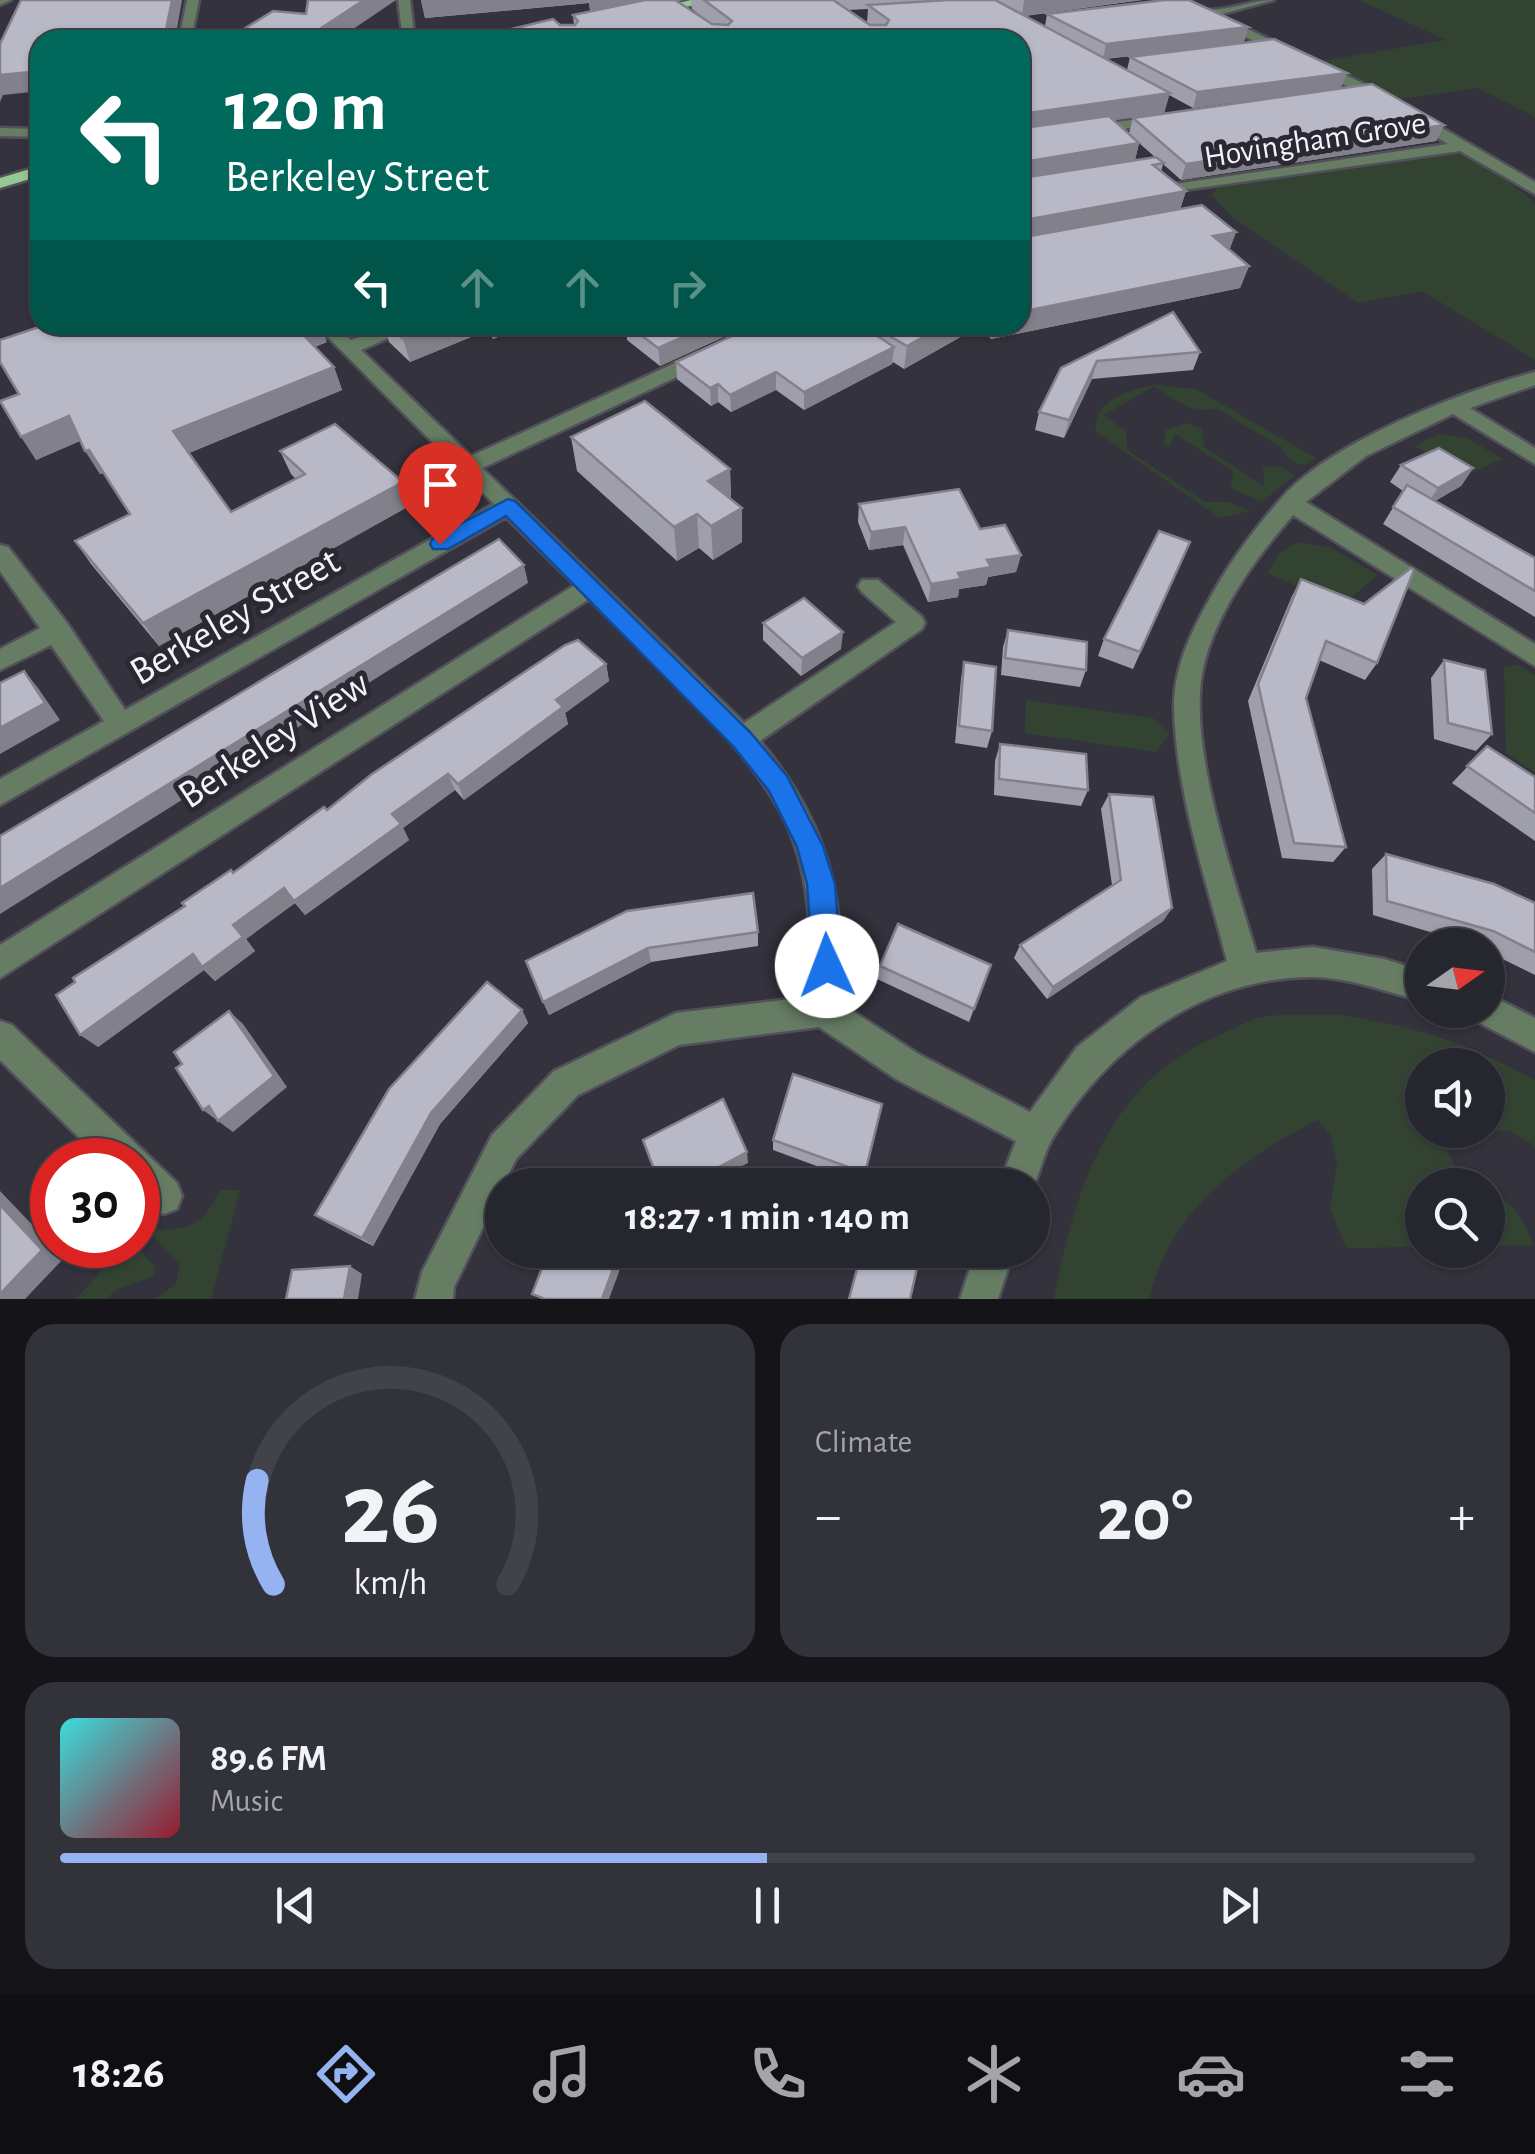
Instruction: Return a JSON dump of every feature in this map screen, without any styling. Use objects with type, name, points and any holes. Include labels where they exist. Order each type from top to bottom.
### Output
[{"type":"main road","points":[[635,14],[653,5],[710,0]]},
{"type":"main road","points":[[0,184],[30,175]]},
{"type":"street","points":[[187,30],[193,0]]},
{"type":"street","points":[[404,0],[408,30]]},
{"type":"street","points":[[1206,14],[1268,0]]},
{"type":"street","points":[[1176,4],[1206,14],[1370,92],[1535,188]]},
{"type":"street","points":[[674,6],[690,18]]},
{"type":"street","points":[[1252,48],[1272,46]]},
{"type":"street","points":[[1331,97],[1370,92]]},
{"type":"street","points":[[1030,140],[1113,133],[1187,115]]},
{"type":"street","points":[[0,132],[30,133]]},
{"type":"street","points":[[1030,134],[1038,139]]},
{"type":"street","name":"Hovingham Grove","points":[[1199,207],[1170,184],[1463,146]]},
{"type":"street","points":[[336,335],[591,586],[741,739],[778,783],[810,846],[821,884],[826,923],[823,1011]]},
{"type":"street","points":[[348,348],[383,335]]},
{"type":"street","points":[[468,466],[720,350]]},
{"type":"street","points":[[1244,969],[1189,719],[1189,678],[1223,595],[1247,554],[1288,502],[1314,479],[1366,446],[1535,378]]},
{"type":"street","points":[[1455,407],[1535,457]]},
{"type":"street","points":[[1288,502],[1535,656]]},
{"type":"street","name":"Berkeley Street","points":[[0,793],[508,506]]},
{"type":"street","points":[[0,553],[58,630],[122,726]]},
{"type":"street","name":"Berkeley View","points":[[0,963],[591,586]]},
{"type":"street","points":[[741,739],[913,623],[870,586]]},
{"type":"street","points":[[0,660],[58,630]]},
{"type":"street","points":[[1023,1168],[1036,1133],[1090,1059],[1152,1008],[1244,969],[1313,962],[1405,981]]},
{"type":"street","points":[[434,1299],[436,1285],[504,1147],[566,1083],[676,1030],[823,1011],[908,1067],[1036,1133]]},
{"type":"street","points":[[1505,1020],[1535,1036]]},
{"type":"street","points":[[0,1038],[104,1138]]},
{"type":"street","points":[[160,1192],[164,1196]]},
{"type":"street","points":[[979,1299],[988,1268]]},
{"type":"green space","points":[[1359,0],[1535,0],[1535,117],[1477,88],[1401,99],[1322,61],[1446,40]]},
{"type":"green space","points":[[1452,152],[1485,165],[1535,202],[1535,360],[1422,291],[1358,303],[1233,218],[1211,195],[1218,187]]},
{"type":"green space","points":[[1155,385],[1196,389],[1316,458],[1305,466],[1291,461],[1279,446],[1216,408],[1192,408],[1155,386],[1104,415],[1126,431],[1127,450],[1205,502],[1229,502],[1250,511],[1220,518],[1096,432],[1096,421],[1106,404],[1124,393]]},
{"type":"green space","points":[[1187,423],[1202,429],[1204,447],[1264,486],[1263,466],[1281,467],[1295,475],[1262,502],[1231,488],[1233,471],[1175,434],[1170,447],[1164,444],[1165,430]]},
{"type":"green space","points":[[1438,434],[1468,438],[1502,459],[1464,476],[1415,446]]},
{"type":"green space","points":[[1298,542],[1332,548],[1377,575],[1343,605],[1267,573],[1279,553]]},
{"type":"green space","points":[[1519,665],[1535,676],[1535,773],[1506,753],[1504,667]]},
{"type":"green space","points":[[1026,700],[1153,718],[1170,734],[1155,752],[1025,733]]},
{"type":"green space","points":[[1281,1015],[1339,1015],[1394,1025],[1465,1048],[1405,1048],[1405,1148],[1446,1148],[1457,1168],[1405,1168],[1405,1247],[1346,1248],[1330,1207],[1337,1162],[1330,1134],[1318,1120],[1262,1151],[1212,1191],[1173,1240],[1149,1299],[1054,1299],[1086,1179],[1124,1110],[1150,1080],[1182,1055],[1251,1020]]},
{"type":"green space","points":[[1505,1066],[1535,1080],[1535,1146],[1505,1131]]},
{"type":"green space","points":[[220,1190],[240,1190],[211,1299],[156,1299],[176,1284],[180,1263],[160,1244],[160,1229],[191,1225]]},
{"type":"green space","points":[[1505,1201],[1522,1220],[1534,1245],[1505,1246]]},
{"type":"green space","points":[[104,1268],[156,1268],[153,1276],[116,1290],[106,1299],[76,1299]]},
{"type":"building","points":[[21,0],[172,0],[166,30],[30,30],[30,72],[0,75],[0,44]]},
{"type":"building","points":[[308,0],[364,0],[318,30],[242,30],[273,11],[306,14]]},
{"type":"building","points":[[645,0],[675,0],[712,24],[728,25],[732,21],[704,0],[833,0],[870,25],[886,25],[889,20],[868,5],[995,0],[1170,93],[1030,113],[1030,30],[507,30],[553,19],[560,25],[575,25],[578,21],[573,15]]},
{"type":"building","points":[[1189,0],[1248,27],[1106,44],[1047,14]]},
{"type":"building","points":[[1274,39],[1347,73],[1197,92],[1130,57]]},
{"type":"building","points":[[1372,84],[1444,125],[1186,164],[1133,118]]},
{"type":"building","points":[[1109,116],[1139,143],[1030,161],[1030,127]]},
{"type":"building","points":[[1156,157],[1164,163],[1153,165],[1186,191],[1030,219],[1030,177]]},
{"type":"building","points":[[1202,205],[1236,232],[1213,236],[1249,266],[1030,310],[1030,236]]},
{"type":"building","points":[[1173,312],[1200,352],[1097,361],[1069,420],[1039,412],[1061,368]]},
{"type":"building","points":[[30,330],[30,335],[304,335],[334,367],[173,431],[231,512],[305,474],[280,451],[335,424],[403,482],[143,623],[75,541],[130,514],[89,450],[85,451],[69,416],[21,437],[0,401],[19,394],[0,362],[0,340]]},
{"type":"building","points":[[641,335],[688,335],[658,348]]},
{"type":"building","points":[[734,335],[876,335],[894,347],[804,392],[776,372],[730,395],[718,384],[710,388],[676,362]]},
{"type":"building","points":[[888,335],[927,335],[907,346]]},
{"type":"building","points":[[645,401],[730,469],[708,481],[742,508],[711,526],[697,514],[674,527],[571,437]]},
{"type":"building","points":[[1439,448],[1473,468],[1438,488],[1401,465]]},
{"type":"building","points":[[1407,485],[1535,558],[1535,591],[1393,507]]},
{"type":"building","points":[[959,489],[980,529],[1005,525],[1021,555],[987,560],[991,567],[958,573],[961,579],[931,584],[905,527],[871,532],[859,504]]},
{"type":"building","points":[[1159,531],[1190,542],[1140,652],[1104,639]]},
{"type":"building","points":[[499,539],[524,565],[0,888],[0,836]]},
{"type":"building","points":[[1411,568],[1414,570],[1377,663],[1326,641],[1306,698],[1346,847],[1294,843],[1258,684],[1301,579],[1364,604]]},
{"type":"building","points":[[804,598],[843,632],[802,658],[763,623]]},
{"type":"building","points":[[1008,630],[1087,642],[1086,670],[1005,658]]},
{"type":"building","points":[[578,640],[606,664],[556,700],[563,707],[458,784],[448,774],[392,814],[401,824],[294,901],[284,888],[233,925],[243,937],[202,967],[193,954],[80,1035],[56,995],[75,982],[73,978],[185,906],[182,903],[231,870],[233,873],[324,807],[327,810],[372,774]]},
{"type":"building","points":[[1444,660],[1485,670],[1492,734],[1448,723]]},
{"type":"building","points":[[964,662],[996,667],[992,731],[959,726]]},
{"type":"building","points":[[24,671],[45,703],[0,728],[0,683]]},
{"type":"building","points":[[1000,744],[1086,754],[1088,790],[999,779]]},
{"type":"building","points":[[1487,746],[1535,777],[1535,813],[1467,766]]},
{"type":"building","points":[[1109,794],[1153,797],[1172,908],[1053,987],[1020,945],[1121,880]]},
{"type":"building","points":[[1386,854],[1494,884],[1535,903],[1535,952],[1505,937],[1505,928],[1482,928],[1387,901]]},
{"type":"building","points":[[753,893],[758,932],[648,948],[543,1002],[526,961],[627,911]]},
{"type":"building","points":[[898,924],[991,965],[974,1009],[880,966]]},
{"type":"building","points":[[487,982],[522,1010],[431,1113],[362,1238],[315,1215],[389,1089]]},
{"type":"building","points":[[229,1011],[274,1076],[218,1121],[209,1106],[203,1110],[176,1068],[182,1064],[174,1052]]},
{"type":"building","points":[[793,1074],[882,1104],[866,1168],[851,1168],[773,1140]]},
{"type":"building","points":[[723,1099],[747,1152],[717,1168],[654,1168],[643,1140]]},
{"type":"building","points":[[0,1205],[30,1237],[30,1263],[0,1294]]},
{"type":"building","points":[[350,1266],[344,1299],[286,1299],[292,1270]]},
{"type":"building","points":[[542,1268],[613,1268],[602,1299],[545,1299],[532,1294]]},
{"type":"building","points":[[857,1268],[917,1268],[910,1299],[849,1299]]},
{"type":"route","points":[[440,544],[508,506],[741,739],[778,783],[810,846],[821,884],[827,966]]}]
